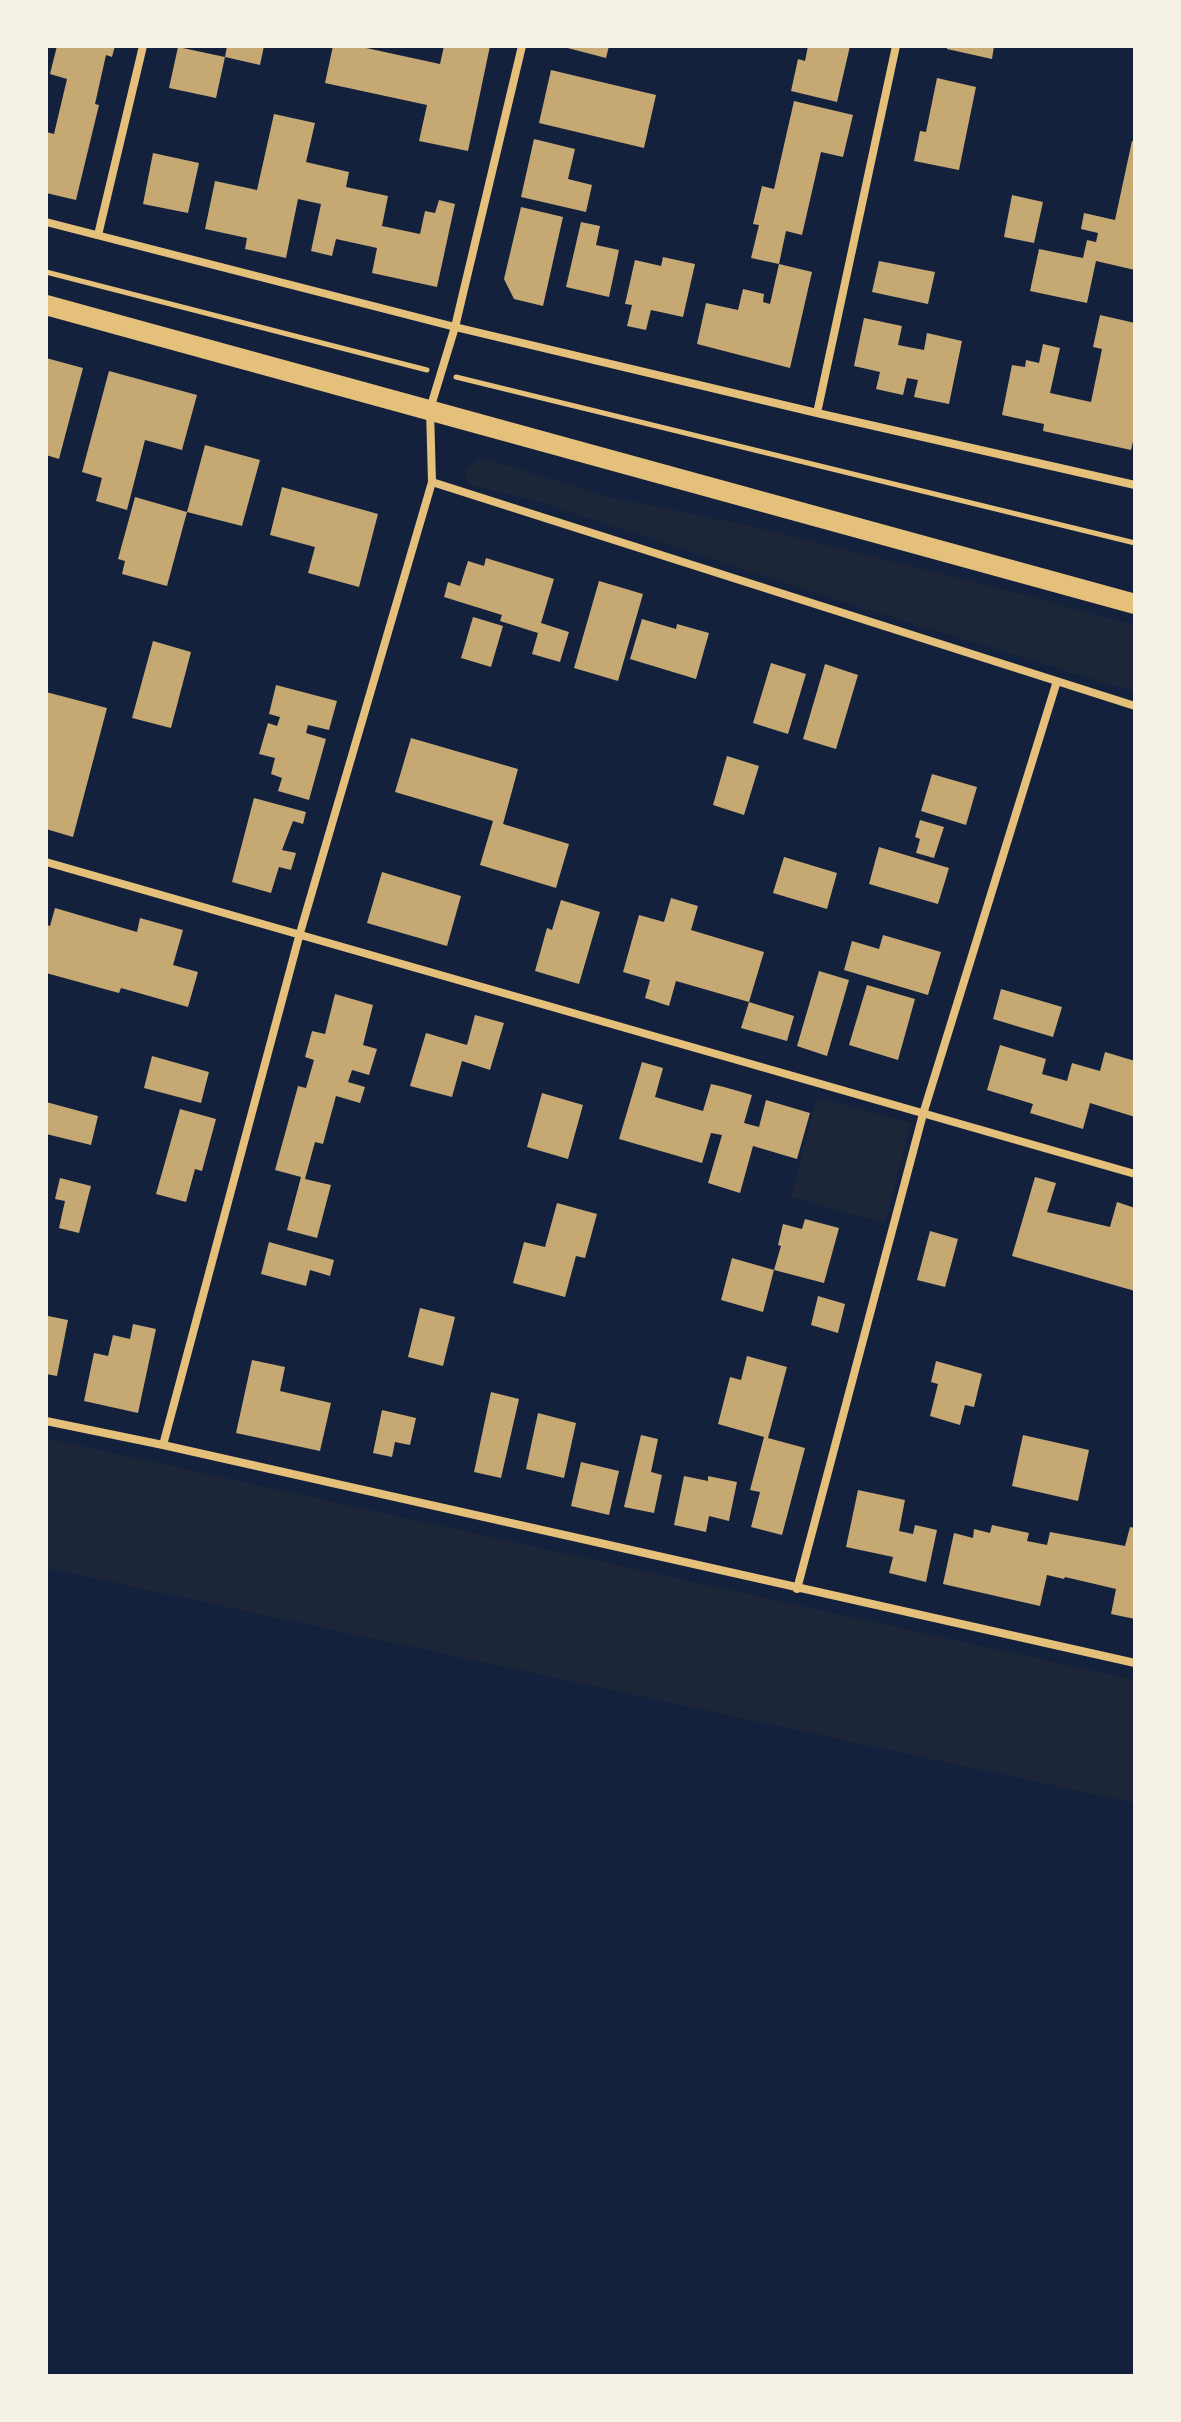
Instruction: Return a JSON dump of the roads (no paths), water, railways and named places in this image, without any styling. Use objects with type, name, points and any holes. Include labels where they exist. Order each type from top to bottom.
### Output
[{"type":"main road","points":[[46,305],[1135,604]]},
{"type":"street","points":[[98,235],[143,46]]},
{"type":"street","points":[[163,1445],[300,933],[432,482],[430,409],[455,327],[522,46]]},
{"type":"street","points":[[817,413],[896,46]]},
{"type":"street","points":[[46,222],[455,327],[1135,485]]},
{"type":"street","points":[[432,482],[1135,706]]},
{"type":"street","points":[[797,1589],[923,1114],[1057,681]]},
{"type":"street","points":[[46,862],[1135,1174]]},
{"type":"street","points":[[46,1421],[1135,1663]]}]
